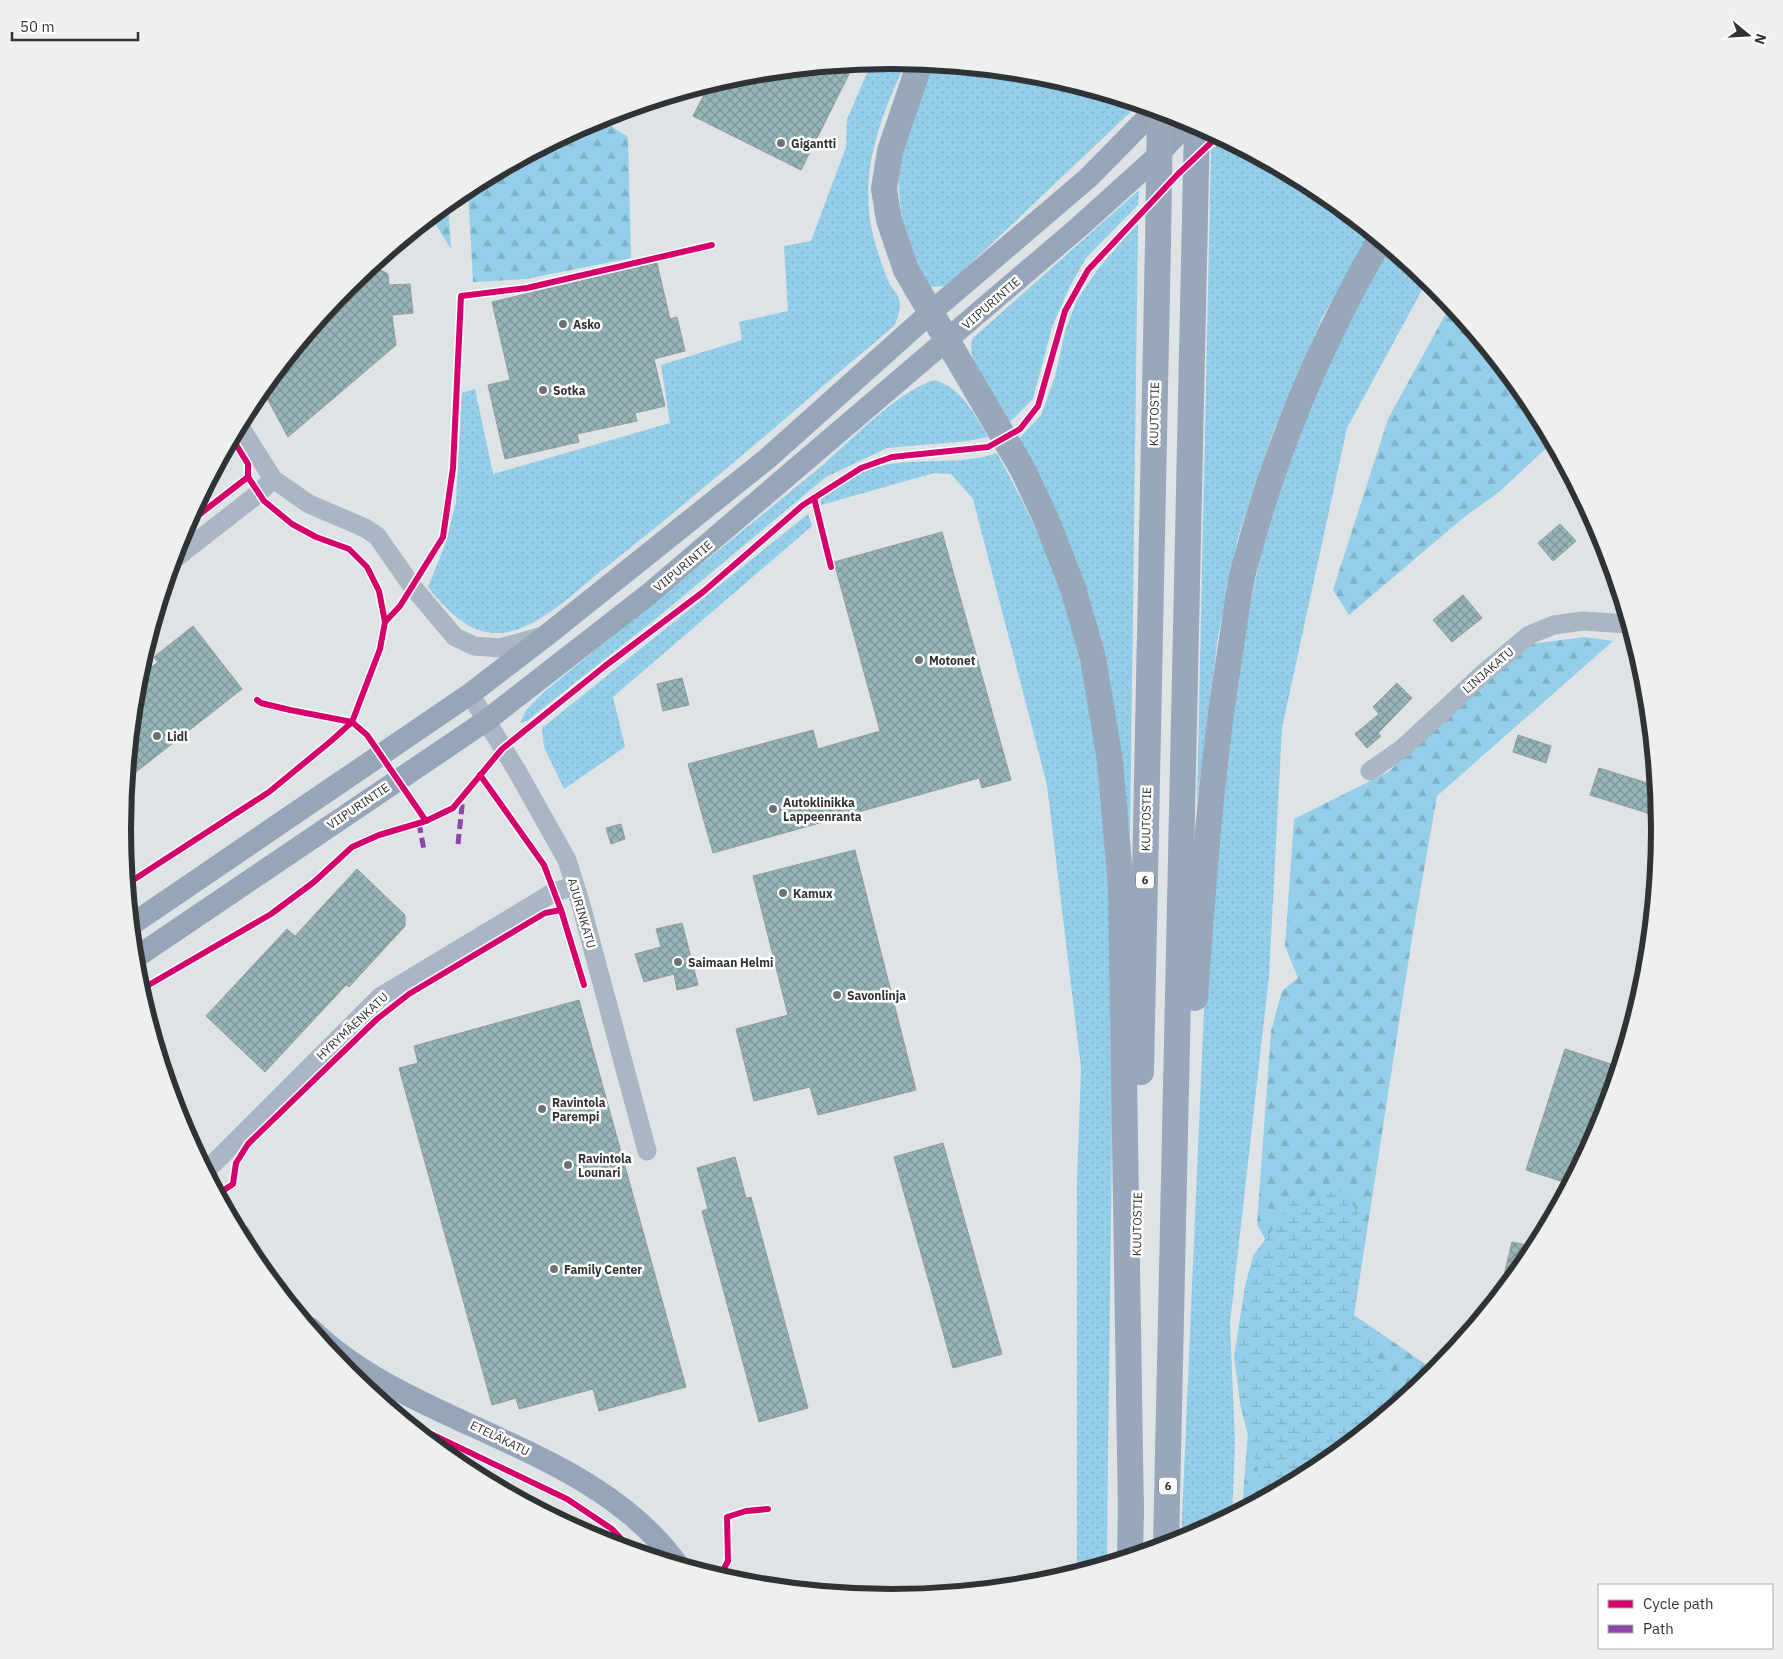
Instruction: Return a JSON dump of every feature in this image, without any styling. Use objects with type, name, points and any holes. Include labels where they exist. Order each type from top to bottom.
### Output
[{"type":"highway","points":[[918,70],[890,151],[884,188],[889,220],[906,270],[946,342],[1023,470],[1073,588],[1092,658],[1110,761],[1120,887],[1131,1517]]},
{"type":"highway","name":"KUUTOSTIE","points":[[1130,1552],[1160,118]]},
{"type":"highway","name":"6","points":[[1166,1538],[1172,1378],[1196,133]]},
{"type":"highway","points":[[1172,1378],[1206,835],[1219,722],[1244,570],[1273,472],[1305,386],[1336,320],[1377,245]]},
{"type":"main road","points":[[136,921],[470,694],[547,634],[768,458],[930,313],[1088,178],[1151,115]]},
{"type":"main road","name":"VIIPURINTIE","points":[[141,954],[487,720],[649,594],[946,342],[1143,170],[1184,127]]},
{"type":"main road","name":"ETELÄKATU","points":[[337,1349],[378,1381],[517,1446],[581,1480],[633,1517],[670,1557]]},
{"type":"street","points":[[243,432],[273,479],[309,504],[365,528],[377,536],[412,586],[455,637],[474,646],[500,648],[547,634]]},
{"type":"street","points":[[184,552],[259,493],[273,479]]},
{"type":"street","name":"LINJAKATU","points":[[1370,771],[1404,748],[1485,672],[1529,635],[1554,625],[1582,621],[1623,624]]},
{"type":"street","name":"AJURINKATU","points":[[470,694],[487,720],[567,860],[647,1151]]},
{"type":"street","name":"HYRYMÄENKATU","points":[[210,1167],[380,997],[554,892],[575,886]]},
{"type":"green space","points":[[869,69],[902,69],[888,103],[874,145],[868,189],[873,235],[889,283],[900,302],[895,325],[679,509],[573,595],[537,621],[512,631],[499,633],[486,632],[475,628],[454,615],[428,587],[445,545],[456,502],[462,393],[475,389],[493,474],[670,423],[661,365],[742,340],[739,322],[788,311],[784,246],[811,241],[846,147],[847,119]]},
{"type":"green space","points":[[930,70],[991,75],[1040,83],[1134,108],[947,286],[930,287],[913,255],[902,218],[900,199],[900,162]]},
{"type":"green space","points":[[608,124],[628,137],[631,258],[526,279],[473,282],[468,197],[555,147]]},
{"type":"green space","points":[[1219,143],[1272,171],[1314,197],[1368,237],[1323,316],[1273,432],[1238,537],[1218,637],[1197,803],[1211,150]]},
{"type":"green space","points":[[1139,190],[1138,205],[1086,258],[1070,286],[1052,327],[1033,399],[1010,422],[977,370],[971,348],[973,338]]},
{"type":"green space","points":[[449,211],[451,249],[434,222]]},
{"type":"green space","points":[[1138,223],[1130,839],[1121,771],[1017,441],[1041,415],[1055,377],[1066,328],[1077,300],[1097,270]]},
{"type":"green space","points":[[1387,253],[1424,287],[1347,428],[1282,728],[1269,976],[1230,1323],[1235,1445],[1232,1510],[1181,1533],[1206,963],[1224,776],[1241,651],[1261,553],[1286,465],[1345,329]]},
{"type":"green space","points":[[1447,311],[1495,366],[1548,446],[1499,492],[1463,518],[1349,615],[1333,590],[1388,419]]},
{"type":"green space","points":[[935,380],[945,384],[960,396],[988,437],[968,441],[887,448],[826,477],[658,617],[527,721],[520,723],[526,710],[545,691],[818,469],[874,418],[905,394]]},
{"type":"green space","points":[[997,453],[1042,542],[1069,612],[1087,695],[1097,754],[1103,814],[1108,874],[1112,995],[1112,1172],[1107,1558],[1077,1567],[1077,1182],[1081,1068],[1047,785],[973,499],[951,474],[934,473],[821,505],[821,498],[847,480],[863,471],[879,466],[981,457]]},
{"type":"green space","points":[[808,514],[812,526],[613,697],[625,747],[564,789],[544,747],[542,728]]},
{"type":"green space","points":[[1585,637],[1613,641],[1437,796],[1412,938],[1354,1315],[1429,1367],[1355,1433],[1314,1462],[1243,1504],[1254,1353],[1280,1267],[1257,1224],[1271,1031],[1282,991],[1298,978],[1285,946],[1294,819],[1388,772],[1530,644]]},
{"type":"green space","points":[[1344,1190],[1367,1228],[1353,1318],[1371,1329],[1377,1361],[1390,1397],[1390,1404],[1355,1433],[1314,1462],[1263,1493],[1241,1409],[1234,1357],[1245,1286],[1253,1256],[1295,1199]]},
{"type":"building","name":"Gigantti","points":[[851,70],[801,170],[693,116],[705,92],[743,83],[792,75]]},
{"type":"building","points":[[657,263],[670,319],[677,317],[685,351],[654,359],[665,406],[635,413],[637,421],[577,434],[579,442],[505,459],[488,385],[510,380],[492,302]]},
{"type":"building","points":[[379,269],[388,274],[389,285],[410,284],[413,313],[392,315],[396,345],[288,437],[266,397],[288,366],[320,328]]},
{"type":"building","points":[[1560,524],[1576,541],[1553,561],[1538,543]]},
{"type":"building","points":[[942,532],[1011,780],[982,788],[979,778],[713,853],[688,764],[813,730],[818,749],[880,731],[834,562]]},
{"type":"building","points":[[1463,595],[1482,618],[1452,642],[1433,620]]},
{"type":"building","name":"Lidl","points":[[193,626],[242,689],[133,775],[145,681],[148,670],[158,662],[154,657]]},
{"type":"building","points":[[682,678],[689,705],[663,711],[657,684]]},
{"type":"building","points":[[1397,683],[1412,698],[1378,733],[1381,736],[1367,748],[1355,734],[1379,714],[1373,707]]},
{"type":"building","points":[[1518,735],[1551,746],[1546,763],[1513,752]]},
{"type":"building","points":[[1599,768],[1651,784],[1652,814],[1590,795]]},
{"type":"building","points":[[621,824],[625,839],[611,844],[606,828]]},
{"type":"building","name":"Savonlinja","points":[[855,850],[916,1090],[818,1115],[810,1087],[754,1101],[736,1029],[788,1015],[753,876]]},
{"type":"building","points":[[357,869],[405,915],[405,926],[349,987],[346,985],[265,1072],[206,1016],[287,929],[295,936]]},
{"type":"building","points":[[682,923],[698,985],[677,990],[674,974],[644,982],[635,954],[661,947],[656,929]]},
{"type":"building","name":"Family Center","points":[[579,1000],[686,1387],[599,1411],[593,1389],[519,1409],[516,1398],[492,1405],[399,1068],[418,1063],[414,1046]]},
{"type":"building","points":[[1565,1049],[1615,1065],[1594,1121],[1565,1182],[1526,1170]]},
{"type":"building","points":[[943,1143],[1002,1354],[953,1368],[894,1157]]},
{"type":"building","points":[[735,1157],[746,1198],[751,1197],[808,1408],[759,1422],[702,1211],[708,1209],[697,1168]]},
{"type":"building","points":[[1512,1242],[1528,1245],[1524,1252],[1502,1283]]},
{"type":"marked path","points":[[458,844],[463,797]]},
{"type":"marked path","points":[[419,823],[424,850]]},
{"type":"cycle path","points":[[147,986],[271,914],[314,882],[352,847],[379,835],[426,821],[453,808],[502,749],[605,666],[703,592],[803,505],[861,468],[892,457],[988,447],[1020,429],[1038,406],[1065,311],[1088,270],[1178,174],[1213,140]]},
{"type":"cycle path","points":[[385,622],[400,606],[443,537],[453,468],[461,296],[527,288],[712,245]]},
{"type":"cycle path","points":[[132,881],[269,792],[352,722],[380,649],[385,622],[379,591],[367,567],[349,549],[316,537],[292,524],[264,501],[248,477],[248,464],[236,444]]},
{"type":"cycle path","points":[[200,514],[248,477]]},
{"type":"cycle path","points":[[814,498],[831,567]]},
{"type":"cycle path","points":[[257,700],[261,703],[290,710],[352,722],[367,735],[426,821]]},
{"type":"cycle path","points":[[480,775],[544,865],[561,910],[584,985]]},
{"type":"cycle path","points":[[223,1191],[233,1184],[236,1163],[248,1144],[377,1019],[409,994],[545,913],[561,910]]},
{"type":"cycle path","points":[[427,1432],[567,1499],[612,1529],[623,1541]]},
{"type":"cycle path","points":[[723,1571],[728,1561],[727,1517],[746,1511],[768,1509]]},
{"type":"place","name":"Gigantti","points":[[781,143]]},
{"type":"place","name":"Asko","points":[[563,324]]},
{"type":"place","name":"Sotka","points":[[543,390]]},
{"type":"place","name":"Motonet","points":[[919,660]]},
{"type":"place","name":"Lidl","points":[[157,736]]},
{"type":"place","name":"Autoklinikka Lappeenranta","points":[[773,809]]},
{"type":"place","name":"Kamux","points":[[783,893]]},
{"type":"place","name":"Saimaan Helmi","points":[[678,962]]},
{"type":"place","name":"Savonlinja","points":[[837,995]]},
{"type":"place","name":"Ravintola Parempi","points":[[542,1109]]},
{"type":"place","name":"Ravintola Lounari","points":[[568,1165]]},
{"type":"place","name":"Family Center","points":[[554,1269]]}]
